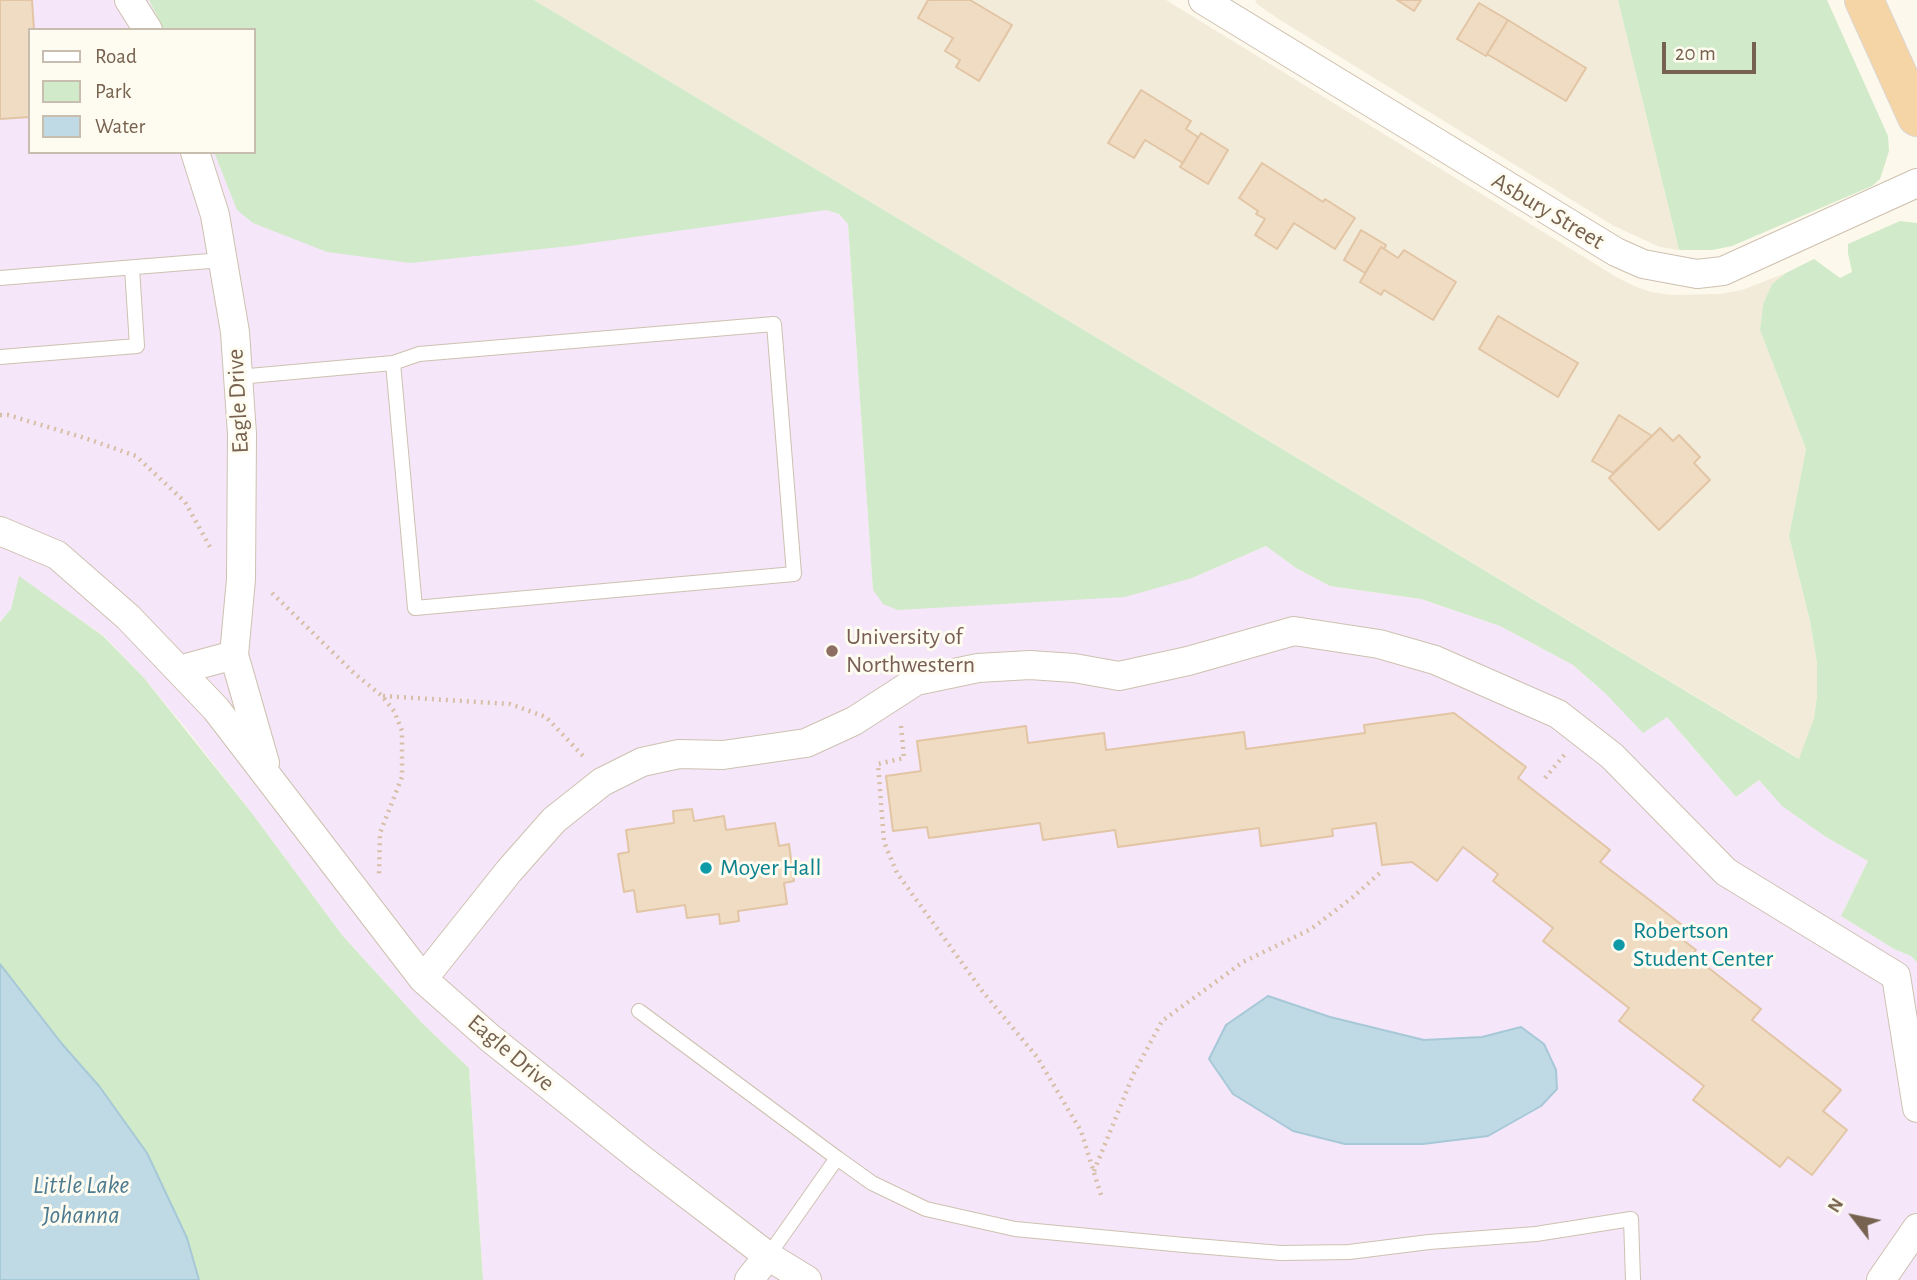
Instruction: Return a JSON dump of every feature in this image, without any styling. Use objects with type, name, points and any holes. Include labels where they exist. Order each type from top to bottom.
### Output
[{"type":"highway","points":[[1864,0],[1917,117]]},
{"type":"street","points":[[129,0],[147,28]]},
{"type":"street","name":"Asbury Street","points":[[1203,0],[1228,8],[1604,245],[1643,264],[1697,274],[1723,271],[1917,183]]},
{"type":"street","name":"Eagle Drive","points":[[196,154],[215,215],[235,332],[242,434],[241,579],[234,655],[267,773]]},
{"type":"street","name":"Eagle Drive","points":[[0,531],[57,555],[128,617],[216,709],[423,979],[490,1038],[768,1256],[807,1280]]},
{"type":"street","points":[[423,979],[509,871],[554,820],[602,782],[642,762],[679,754],[723,755],[806,743],[854,721],[916,681],[966,671],[1030,665],[1074,668],[1119,676],[1188,661],[1294,631],[1379,644],[1435,660],[1558,714],[1612,756],[1726,872],[1896,976],[1917,1108]]},
{"type":"street","points":[[179,670],[234,655]]},
{"type":"street","points":[[1881,1280],[1917,1228]]},
{"type":"street","points":[[749,1280],[768,1256]]},
{"type":"lane","points":[[0,278],[222,260]]},
{"type":"lane","points":[[0,357],[137,346],[132,268]]},
{"type":"lane","points":[[238,377],[393,363],[419,354],[774,324],[794,574],[415,608],[393,363]]},
{"type":"lane","points":[[639,1011],[872,1183],[926,1209],[1015,1229],[1282,1253],[1349,1252],[1429,1242],[1536,1234],[1631,1219],[1633,1280]]},
{"type":"lane","points":[[768,1256],[837,1158]]},
{"type":"path","points":[[0,415],[85,438],[136,456],[185,502],[214,554]]},
{"type":"path","points":[[272,593],[355,674],[382,696],[394,711],[402,731],[402,777],[380,833],[379,880]]},
{"type":"path","points":[[382,696],[510,704],[546,716],[592,764]]},
{"type":"path","points":[[901,726],[904,758],[878,764],[884,842],[888,852],[897,873],[983,992],[1037,1057],[1081,1130],[1101,1195]]},
{"type":"path","points":[[1545,778],[1567,751]]},
{"type":"path","points":[[1094,1172],[1134,1073],[1162,1021],[1243,962],[1311,929],[1382,871]]},
{"type":"shaded area","name":"University of Northwestern","points":[[0,0],[149,0],[163,28],[28,28],[28,154],[215,154],[238,211],[826,210],[839,214],[848,224],[873,589],[1192,578],[1266,546],[1296,568],[1330,586],[1421,599],[1500,626],[1573,665],[1605,693],[1667,717],[1736,797],[1759,780],[1783,806],[1826,837],[1868,861],[1841,916],[1917,962],[1917,1280],[483,1280],[469,1068],[422,1023],[342,935],[189,732],[144,678],[104,636],[19,577],[11,609],[0,622]]},
{"type":"shaded area","points":[[534,0],[1166,0],[1634,286],[1672,295],[1720,294],[1742,290],[1786,273],[1772,284],[1763,304],[1760,330],[1806,449],[1789,536],[1810,621],[1817,663],[1817,696],[1814,718],[1800,759]]},
{"type":"shaded area","points":[[1255,0],[1618,0],[1679,250],[1660,247],[1614,226],[1277,18]]},
{"type":"green space","points":[[149,0],[534,0],[1799,759],[1814,718],[1817,696],[1817,663],[1810,621],[1789,536],[1806,449],[1760,330],[1763,304],[1772,284],[1786,273],[1814,259],[1840,278],[1852,272],[1848,244],[1900,221],[1917,223],[1917,962],[1841,916],[1868,861],[1826,837],[1782,806],[1759,780],[1736,797],[1667,717],[1643,733],[1605,693],[1573,665],[1500,626],[1421,599],[1330,586],[1296,568],[1266,546],[1192,578],[1125,597],[898,610],[883,604],[873,590],[848,224],[839,214],[826,210],[570,246],[410,263],[327,252],[253,223],[237,210],[215,154],[256,154],[256,28],[163,28]]},
{"type":"green space","points":[[1618,0],[1827,0],[1888,136],[1889,151],[1880,179],[1872,186],[1732,246],[1712,250],[1679,250]]},
{"type":"green space","points":[[19,576],[103,636],[144,678],[251,812],[342,935],[422,1023],[469,1068],[483,1280],[199,1280],[187,1238],[147,1153],[99,1086],[62,1044],[0,964],[0,622],[11,609]]},
{"type":"water","name":"Little Lake Johanna","points":[[0,964],[62,1044],[99,1086],[147,1153],[187,1238],[199,1280],[0,1280]]},
{"type":"water","points":[[1268,996],[1330,1017],[1424,1040],[1482,1037],[1521,1027],[1544,1044],[1556,1070],[1557,1089],[1541,1106],[1488,1136],[1423,1144],[1345,1144],[1293,1131],[1233,1094],[1209,1059],[1226,1025]]},
{"type":"building","points":[[0,0],[32,0],[34,28],[28,28],[28,117],[0,119]]},
{"type":"building","points":[[928,0],[970,0],[1012,25],[979,81],[956,67],[960,60],[945,51],[953,38],[918,18]]},
{"type":"building","points":[[1397,0],[1421,0],[1414,11]]},
{"type":"building","points":[[1479,3],[1508,20],[1486,56],[1457,39]]},
{"type":"building","points":[[1508,20],[1586,68],[1566,101],[1487,54]]},
{"type":"building","points":[[1141,90],[1191,121],[1186,129],[1198,137],[1183,163],[1145,140],[1134,158],[1108,143]]},
{"type":"building","points":[[1201,133],[1228,150],[1208,184],[1180,167]]},
{"type":"building","points":[[1262,163],[1323,202],[1325,199],[1355,218],[1335,249],[1294,223],[1277,249],[1255,235],[1265,219],[1239,198]]},
{"type":"building","points":[[1361,230],[1386,245],[1384,249],[1381,247],[1365,273],[1344,260]]},
{"type":"building","points":[[1381,247],[1398,258],[1404,250],[1456,282],[1433,320],[1384,290],[1381,295],[1360,282]]},
{"type":"building","points":[[1498,316],[1578,363],[1558,397],[1479,349]]},
{"type":"building","points":[[1619,415],[1652,436],[1613,473],[1592,461]]},
{"type":"building","points":[[1660,428],[1673,441],[1679,435],[1700,457],[1694,463],[1710,480],[1659,530],[1609,478]]},
{"type":"building","name":"Robertson Student Center","points":[[1454,713],[1526,767],[1518,778],[1610,850],[1600,862],[1690,931],[1683,940],[1696,950],[1692,955],[1761,1009],[1752,1020],[1841,1090],[1823,1111],[1847,1130],[1812,1175],[1788,1157],[1780,1167],[1693,1100],[1704,1086],[1619,1021],[1629,1008],[1543,941],[1553,928],[1493,881],[1498,874],[1463,847],[1437,881],[1412,862],[1382,865],[1376,823],[1332,829],[1333,836],[1261,846],[1259,828],[1118,847],[1115,830],[1043,840],[1040,823],[929,838],[927,827],[893,831],[886,776],[921,771],[917,741],[1026,726],[1028,743],[1104,733],[1106,750],[1244,732],[1246,749],[1365,733],[1364,725]]},
{"type":"building","name":"Moyer Hall","points":[[692,809],[694,821],[724,816],[726,830],[775,823],[779,846],[789,844],[794,881],[784,883],[787,904],[738,911],[739,921],[720,924],[719,914],[687,918],[685,905],[637,912],[634,890],[624,892],[618,854],[629,852],[626,830],[674,823],[673,811]]},
{"type":"place","name":"University of Northwestern","points":[[832,651]]},
{"type":"place","name":"Moyer Hall","points":[[706,868]]},
{"type":"place","name":"Robertson Student Center","points":[[1619,945]]}]
